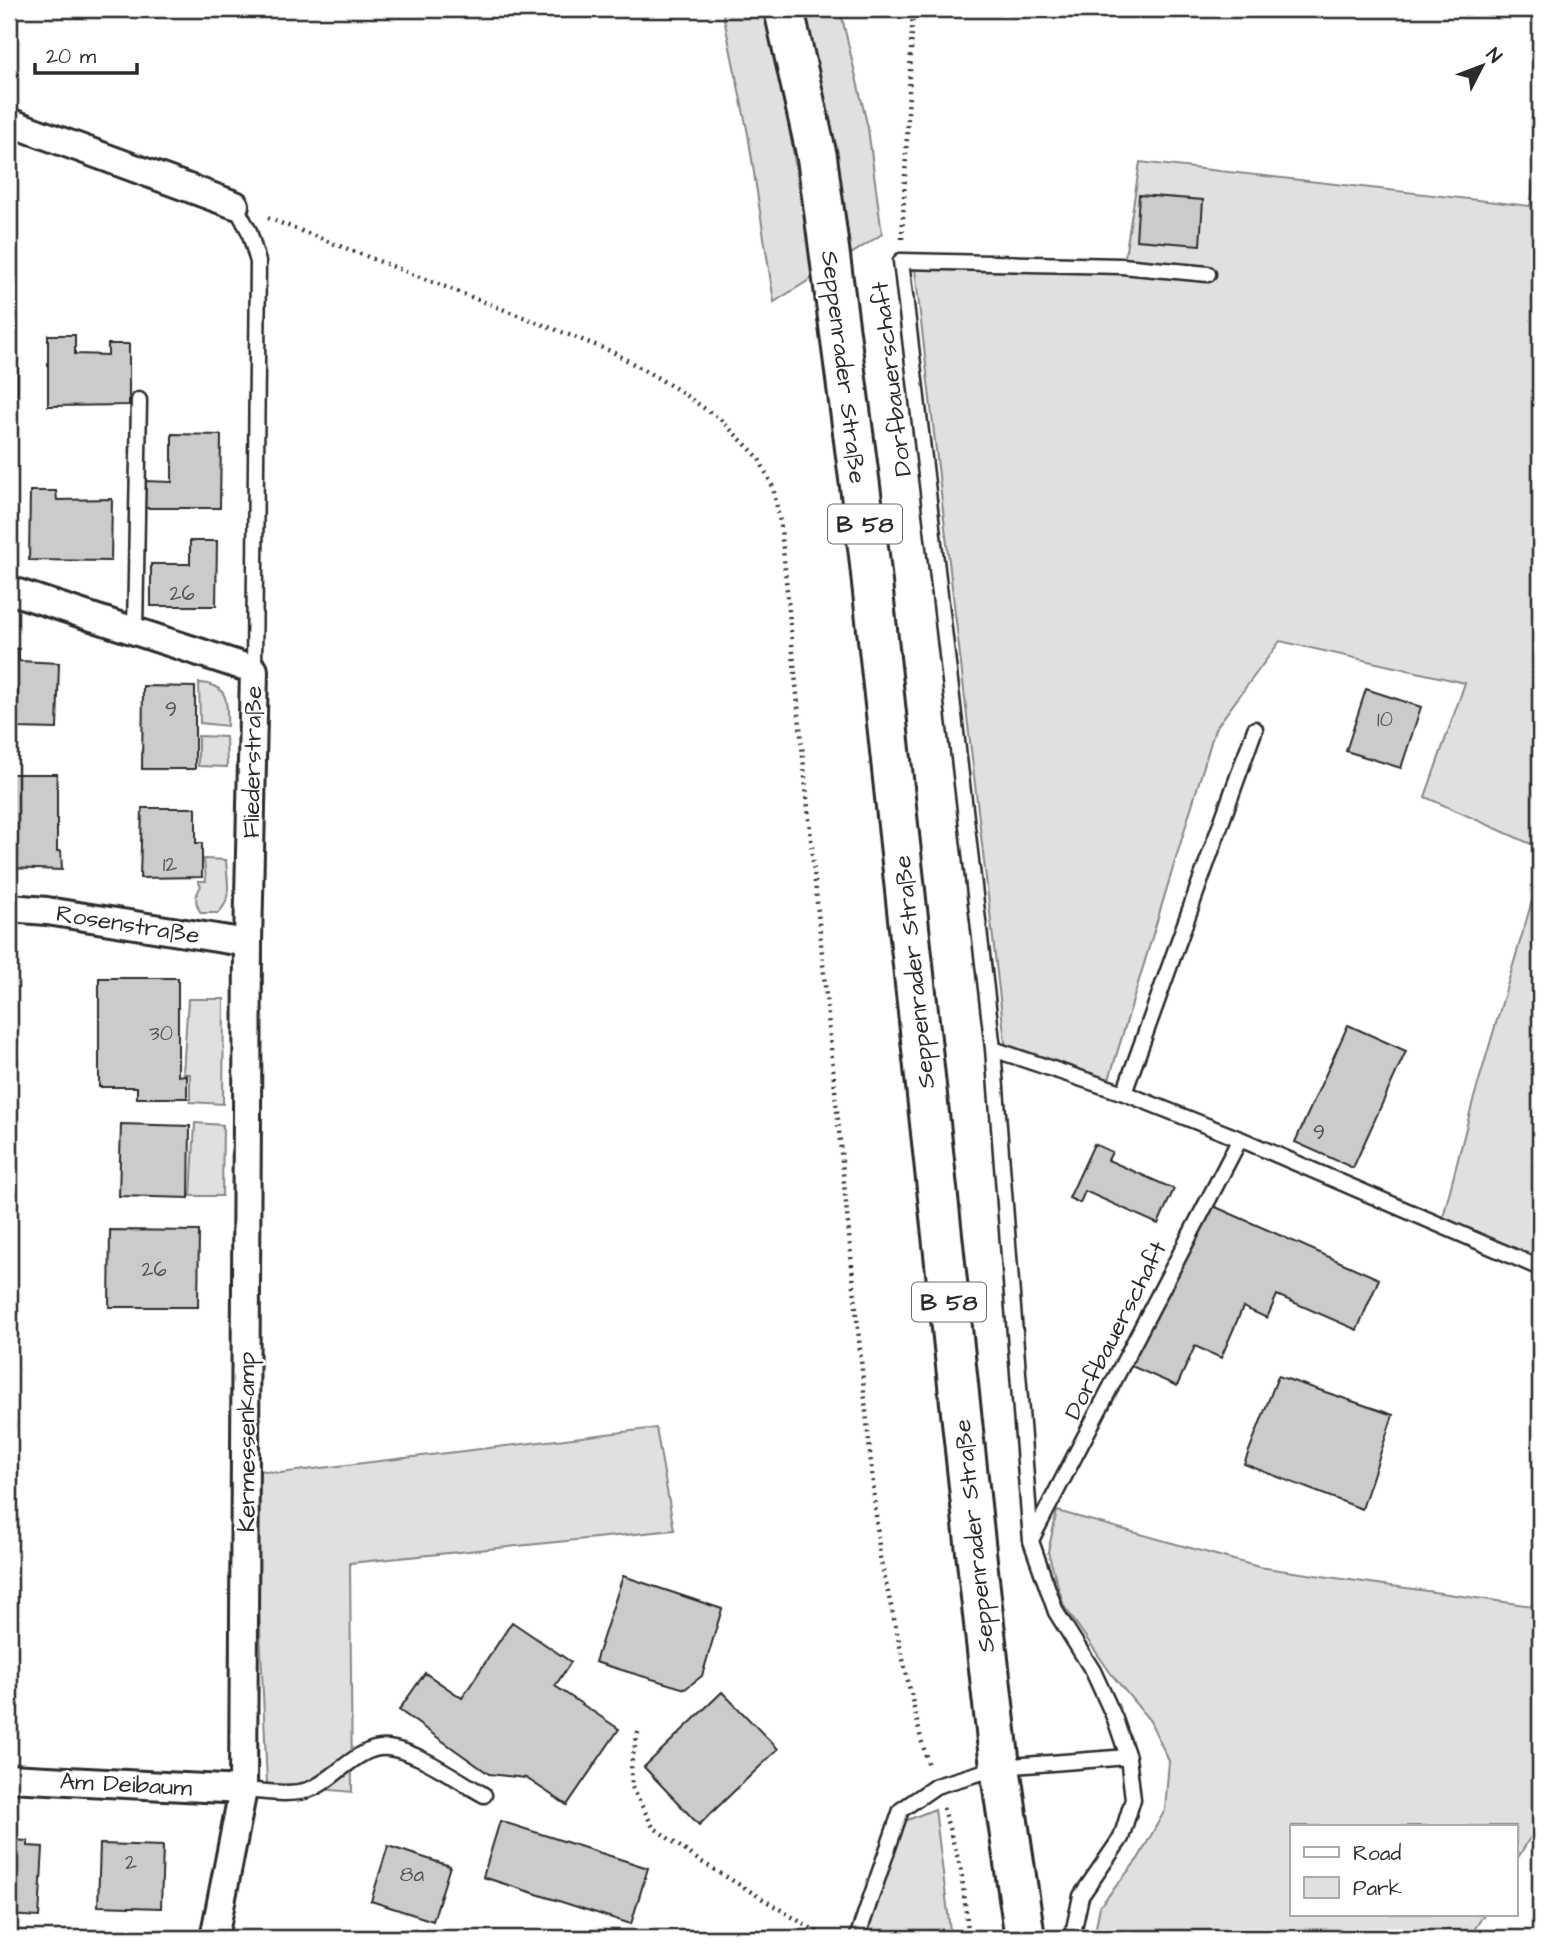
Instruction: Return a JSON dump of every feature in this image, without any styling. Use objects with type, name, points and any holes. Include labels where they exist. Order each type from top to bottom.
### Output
[{"type":"main road","name":"Seppenrader Straße","points":[[784,9],[817,157],[869,555],[1000,1767],[1025,1938]]},
{"type":"street","points":[[9,122],[235,205]]},
{"type":"street","name":"Fliederstraße","points":[[9,590],[254,670],[248,943]]},
{"type":"street","name":"Rosenstraße","points":[[9,908],[47,911],[248,943]]},
{"type":"street","name":"Kermessenkamp","points":[[214,1938],[243,1790],[248,943]]},
{"type":"street","name":"Am Deibaum","points":[[9,1778],[243,1790]]},
{"type":"lane","points":[[235,205],[249,231],[258,261],[254,670]]},
{"type":"lane","name":"Dorfbauerschaft","points":[[1072,1938],[1081,1896],[1121,1838],[1133,1799],[1128,1757],[1115,1719],[1093,1671],[1056,1612],[1031,1541],[993,1049],[901,261],[1122,266],[1208,274]]},
{"type":"lane","points":[[135,633],[139,400]]},
{"type":"lane","points":[[1124,1093],[1255,729]]},
{"type":"lane","points":[[993,1049],[1124,1093],[1240,1139],[1540,1268]]},
{"type":"lane","name":"Dorfbauerschaft","points":[[1031,1541],[1240,1139]]},
{"type":"lane","points":[[243,1790],[307,1790],[333,1776],[370,1750],[384,1747],[402,1750],[484,1795]]},
{"type":"lane","points":[[857,1938],[901,1810],[936,1786],[1000,1767],[1128,1757]]},
{"type":"path","points":[[9,23],[14,9]]},
{"type":"path","points":[[901,261],[913,9]]},
{"type":"path","points":[[235,205],[613,352],[675,388],[721,421],[758,457],[773,487],[783,542],[880,1557],[921,1739],[961,1869],[970,1938]]},
{"type":"path","points":[[638,1732],[631,1763],[632,1787],[653,1827],[697,1858],[827,1938]]},
{"type":"green space","points":[[722,9],[764,9],[788,121],[814,277],[774,302],[748,134]]},
{"type":"green space","points":[[805,9],[840,9],[868,128],[882,234],[851,254],[839,174]]},
{"type":"green space","points":[[1540,150],[1540,848],[1425,797],[1465,683],[1280,641],[1215,729],[1108,1083],[1006,1050],[913,253],[1124,263],[1140,162],[1530,206]]},
{"type":"green space","points":[[199,683],[221,690],[226,702],[227,726],[200,723]]},
{"type":"green space","points":[[198,736],[226,737],[227,767],[198,766]]},
{"type":"green space","points":[[204,859],[226,860],[227,896],[218,913],[201,913],[197,903],[196,897],[201,886],[198,881],[206,881]]},
{"type":"green space","points":[[1540,874],[1540,1275],[1439,1233],[1473,1101]]},
{"type":"green space","points":[[188,999],[224,999],[223,1104],[190,1102],[190,1074],[183,1073]]},
{"type":"green space","points":[[195,1123],[223,1125],[222,1196],[191,1196]]},
{"type":"green space","points":[[656,1428],[674,1530],[350,1563],[352,1792],[267,1784],[253,1469],[280,1473]]},
{"type":"green space","points":[[1057,1511],[1259,1567],[1540,1607],[1540,1821],[1518,1858],[1518,1825],[1290,1825],[1290,1916],[1483,1916],[1469,1938],[1094,1938],[1100,1906],[1138,1859],[1165,1810],[1169,1761],[1150,1721],[1112,1675],[1064,1606],[1048,1552]]},
{"type":"green space","points":[[935,1809],[951,1938],[866,1938],[905,1821]]},
{"type":"building","points":[[1139,195],[1203,200],[1200,245],[1136,240]]},
{"type":"building","points":[[9,317],[18,317],[17,395],[9,395]]},
{"type":"building","points":[[48,335],[75,335],[75,354],[108,355],[108,344],[129,344],[129,405],[48,406]]},
{"type":"building","points":[[172,434],[221,435],[220,508],[143,508],[144,481],[172,482]]},
{"type":"building","points":[[30,491],[56,491],[57,500],[112,499],[111,561],[29,560]]},
{"type":"building","points":[[190,541],[217,541],[216,606],[151,606],[151,564],[190,564]]},
{"type":"building","points":[[9,648],[19,649],[19,661],[59,663],[57,729],[17,728],[18,689],[9,688]]},
{"type":"building","points":[[143,686],[195,687],[195,769],[142,769]]},
{"type":"building","points":[[1366,689],[1421,707],[1401,768],[1346,751]]},
{"type":"building","points":[[12,774],[57,774],[57,851],[61,851],[62,870],[9,868]]},
{"type":"building","points":[[142,808],[196,808],[196,843],[202,843],[202,877],[140,878]]},
{"type":"building","points":[[99,978],[178,978],[178,1076],[187,1075],[187,1098],[137,1098],[137,1087],[99,1087]]},
{"type":"building","points":[[1348,1025],[1406,1051],[1353,1168],[1295,1142]]},
{"type":"building","points":[[121,1124],[190,1126],[189,1198],[119,1196]]},
{"type":"building","points":[[1094,1144],[1112,1152],[1108,1160],[1174,1189],[1158,1224],[1085,1191],[1080,1203],[1069,1198]]},
{"type":"building","points":[[1202,1201],[1379,1279],[1357,1330],[1277,1295],[1267,1318],[1243,1307],[1221,1358],[1195,1346],[1177,1386],[1129,1365]]},
{"type":"building","points":[[110,1230],[199,1231],[198,1307],[109,1307]]},
{"type":"building","points":[[1278,1376],[1393,1415],[1362,1509],[1244,1464]]},
{"type":"building","points":[[623,1576],[722,1609],[702,1676],[685,1689],[595,1662]]},
{"type":"building","points":[[512,1622],[571,1662],[555,1686],[619,1729],[567,1805],[526,1778],[489,1774],[399,1710],[425,1673],[462,1698]]},
{"type":"building","points":[[722,1692],[778,1749],[699,1825],[644,1767]]},
{"type":"building","points":[[500,1821],[648,1868],[631,1924],[483,1877]]},
{"type":"building","points":[[9,1840],[28,1841],[28,1846],[43,1847],[39,1917],[9,1915]]},
{"type":"building","points":[[100,1844],[163,1846],[161,1908],[98,1906]]},
{"type":"building","points":[[388,1846],[450,1866],[433,1921],[371,1901]]}]
